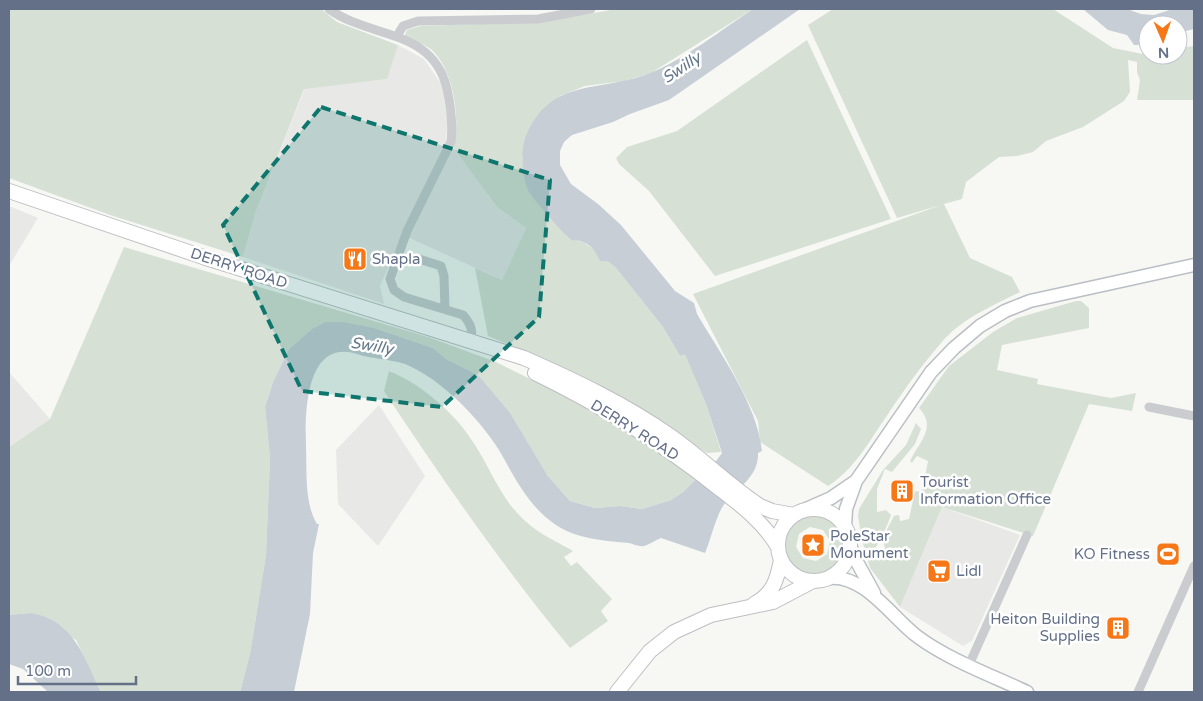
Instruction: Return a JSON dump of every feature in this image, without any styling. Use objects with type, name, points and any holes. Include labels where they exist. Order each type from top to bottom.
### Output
[{"type":"main road","name":"DERRY ROAD","points":[[9,191],[206,258],[471,342],[601,408],[695,462],[741,498],[767,510],[800,512]]},
{"type":"main road","points":[[878,600],[850,545],[846,527],[846,509],[856,481],[931,372],[954,348],[991,319],[1005,311],[1042,298],[1194,265]]},
{"type":"main road","points":[[751,606],[763,599],[773,588],[782,528],[800,512],[831,498],[856,481]]},
{"type":"main road","name":"DERRY ROAD","points":[[741,498],[761,524],[779,553]]},
{"type":"main road","points":[[800,512],[819,509],[831,513],[846,527]]},
{"type":"main road","points":[[828,578],[842,567],[850,545]]},
{"type":"main road","points":[[779,553],[793,574],[813,581]]},
{"type":"main road","points":[[617,692],[650,651],[666,637],[711,615],[773,602],[813,581],[828,578],[851,582],[878,600],[919,638],[969,665],[1027,692]]},
{"type":"street","points":[[328,9],[349,21],[397,36],[429,53],[437,63],[445,80],[452,129],[451,142],[407,231],[390,279],[394,290],[404,297],[463,315],[469,321],[473,331],[471,342]]},
{"type":"street","points":[[397,36],[403,26],[418,21],[538,19],[591,9]]},
{"type":"street","points":[[419,259],[440,266],[444,276],[445,309]]},
{"type":"street","points":[[1148,407],[1194,416]]},
{"type":"street","points":[[969,665],[1027,536]]},
{"type":"street","points":[[1138,692],[1194,566]]},
{"type":"highlighted area","points":[[321,107],[550,180],[539,317],[442,407],[302,391],[223,225]]},
{"type":"shaded area","points":[[9,9],[321,9],[337,22],[398,45],[387,79],[304,89],[255,214],[243,257],[110,215],[9,178]]},
{"type":"shaded area","points":[[616,9],[753,9],[651,73],[624,81],[585,86],[560,96],[522,158],[529,191],[572,239],[583,242],[595,250],[600,261],[609,262],[616,268],[663,327],[680,356],[685,353],[706,404],[721,452],[707,453],[608,391],[543,359],[488,336],[475,268],[502,280],[526,228],[497,207],[453,147],[456,123],[454,96],[446,70],[440,59],[429,48],[404,37],[407,30],[420,26],[544,22]]},
{"type":"shaded area","points":[[833,9],[1053,9],[1113,48],[1138,53],[1138,65],[1188,65],[1188,47],[1194,46],[1194,100],[1137,100],[1140,80],[1137,72],[1137,62],[1128,60],[1130,92],[1124,101],[1083,127],[1046,141],[1033,152],[1017,156],[999,157],[966,182],[962,199],[944,204],[970,258],[1012,277],[1020,292],[967,320],[949,334],[913,378],[854,463],[828,486],[760,442],[758,421],[693,294],[941,205],[897,218],[808,25]]},
{"type":"shaded area","points":[[807,40],[891,219],[715,276],[649,191],[619,164],[616,158],[627,147],[677,131]]},
{"type":"shaded area","points":[[398,45],[424,59],[442,85],[448,120],[446,139],[462,156],[497,207],[526,228],[502,280],[403,235],[380,286],[384,304],[243,257],[255,214],[305,88],[386,79]]},
{"type":"shaded area","points":[[9,206],[38,218],[9,266]]},
{"type":"shaded area","points":[[124,247],[428,337],[496,362],[621,424],[681,466],[695,480],[683,492],[671,500],[642,509],[620,506],[595,508],[570,501],[547,475],[478,375],[446,359],[433,348],[374,328],[312,329],[289,349],[273,382],[265,407],[270,458],[266,555],[250,654],[240,692],[101,692],[76,640],[30,613],[9,615],[9,447],[50,419]]},
{"type":"shaded area","points":[[1081,301],[1089,308],[1089,328],[1002,345],[997,370],[1038,379],[1037,384],[1111,398],[1136,393],[1132,411],[1089,404],[1033,536],[942,507],[900,607],[870,568],[862,540],[858,516],[859,509],[883,470],[906,445],[916,423],[921,429],[915,444],[892,472],[885,469],[877,489],[877,512],[886,510],[891,515],[876,547],[878,552],[883,552],[885,536],[894,516],[899,515],[900,521],[909,519],[915,491],[922,492],[928,461],[917,456],[912,463],[910,461],[927,429],[927,422],[919,408],[949,366],[993,332],[1017,318]]},
{"type":"shaded area","points":[[389,371],[414,384],[438,402],[467,433],[512,507],[534,528],[573,551],[564,557],[571,566],[577,562],[612,599],[601,611],[608,621],[570,648],[474,522],[384,391]]},
{"type":"shaded area","points":[[9,372],[50,419],[9,447]]},
{"type":"shaded area","points":[[379,405],[425,476],[378,546],[338,504],[336,450]]},
{"type":"shaded area","points":[[942,507],[1020,535],[972,641],[963,646],[900,607]]},
{"type":"shaded area","points":[[810,515],[823,517],[833,523],[839,532],[842,552],[838,562],[830,569],[818,573],[805,573],[796,568],[789,560],[786,550],[786,539],[790,529],[798,521]],"holes":[[[810,527],[823,530],[830,541],[827,554],[816,561],[803,558],[796,547],[799,534]]]},
{"type":"water","name":"Swilly","points":[[753,9],[800,9],[669,100],[613,122],[572,135],[564,142],[560,151],[560,165],[571,184],[598,204],[621,225],[675,291],[694,303],[697,314],[737,380],[753,416],[759,433],[762,451],[758,453],[755,469],[751,476],[723,506],[705,553],[661,538],[640,546],[591,538],[564,530],[546,517],[530,500],[491,438],[470,412],[445,389],[418,370],[405,364],[340,352],[327,357],[318,368],[308,399],[306,416],[307,486],[313,516],[317,524],[319,524],[313,553],[310,614],[294,692],[240,692],[250,654],[266,555],[270,458],[265,407],[273,382],[289,349],[312,329],[326,322],[343,322],[374,328],[433,348],[446,359],[478,375],[510,413],[547,475],[570,501],[595,508],[620,506],[642,509],[671,500],[683,492],[695,480],[700,483],[722,453],[706,404],[685,354],[680,356],[663,327],[616,268],[609,262],[600,261],[594,250],[586,244],[568,237],[532,196],[525,180],[523,148],[526,136],[536,117],[549,104],[563,95],[632,79],[662,68],[676,61]]},
{"type":"water","points":[[1083,9],[1127,9],[1141,14],[1154,15],[1138,15],[1138,45],[1134,45],[1127,35],[1108,30]]},
{"type":"water","points":[[1173,9],[1194,9],[1194,29],[1188,30],[1188,15],[1154,15]]},
{"type":"water","points":[[30,613],[45,617],[67,631],[82,653],[101,692],[48,692],[23,669],[9,664],[9,615]]},
{"type":"place","name":"Shapla","points":[[355,259]]},
{"type":"place","name":"Tourist Information Office","points":[[902,491]]},
{"type":"place","name":"PoleStar Monument","points":[[813,545]]},
{"type":"place","name":"KO Fitness","points":[[1168,554]]},
{"type":"place","name":"Lidl","points":[[939,571]]},
{"type":"place","name":"Heiton Building Supplies","points":[[1118,628]]}]
